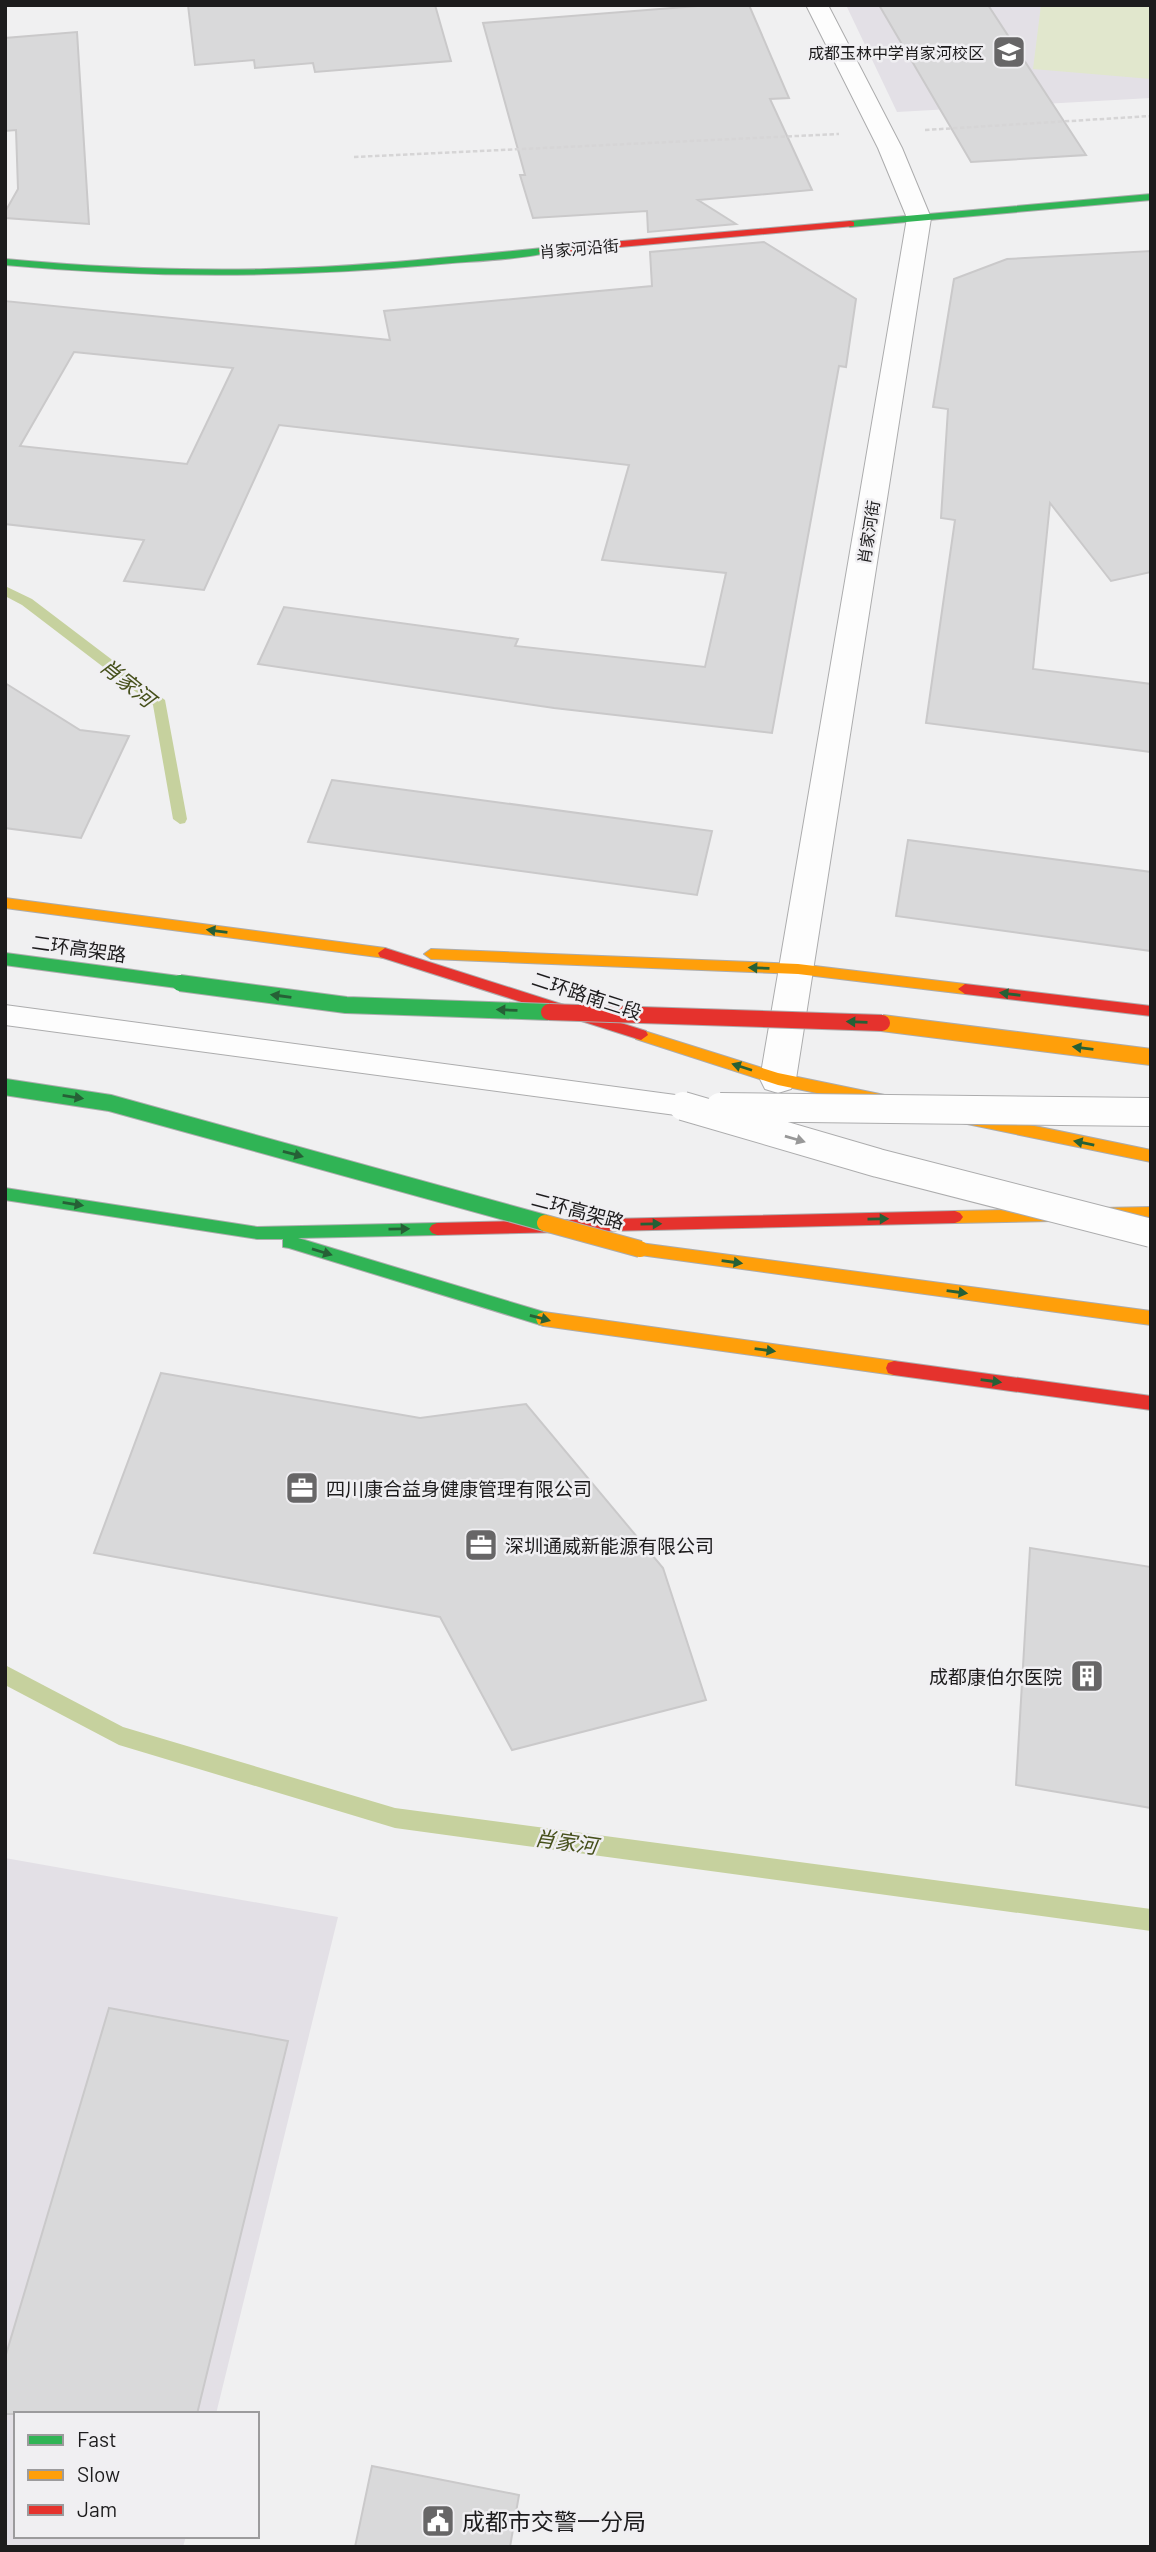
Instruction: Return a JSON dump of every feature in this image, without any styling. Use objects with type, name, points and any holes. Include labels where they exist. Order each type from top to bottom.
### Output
[{"type":"main road","name":"肖家河沿街","points":[[5,262],[71,268],[231,274],[401,264],[1151,197]]},
{"type":"main road","name":"二环路南三段","points":[[5,903],[382,952],[778,1079],[1151,1157]]},
{"type":"main road","points":[[382,952],[798,969],[1151,1011]]},
{"type":"main road","name":"二环高架路","points":[[5,959],[346,1005],[873,1023],[1151,1057]]},
{"type":"main road","name":"二环高架路","points":[[5,1087],[110,1103],[640,1249],[1151,1318]]},
{"type":"main road","points":[[5,1194],[257,1233],[548,1320],[1151,1403]]},
{"type":"main road","points":[[257,1233],[1151,1213]]},
{"type":"street","name":"肖家河街","points":[[778,1079],[919,218],[912,195],[882,132],[817,5]]},
{"type":"lane","points":[[5,1015],[683,1106],[1151,1112]]},
{"type":"lane","points":[[683,1106],[878,1163],[1151,1233]]},
{"type":"path","points":[[354,157],[882,132],[1151,116]]},
{"type":"shaded area","name":"成都玉林中学肖家河校区","points":[[846,5],[1151,5],[1151,98],[897,112]]},
{"type":"shaded area","points":[[5,1858],[338,1917],[216,2412],[14,2412],[14,2538],[185,2538],[183,2547],[5,2547]]},
{"type":"green space","points":[[1041,5],[1151,5],[1151,79],[1033,69]]},
{"type":"building","points":[[188,5],[435,5],[451,61],[315,72],[313,63],[255,68],[254,60],[195,65]]},
{"type":"building","points":[[710,5],[749,5],[789,98],[770,99],[812,190],[698,200],[736,224],[648,232],[647,211],[533,218],[520,175],[525,175],[483,23]]},
{"type":"building","points":[[879,5],[988,5],[1086,155],[971,162]]},
{"type":"building","points":[[77,32],[89,224],[5,218],[5,212],[18,189],[16,130],[5,131],[5,38]]},
{"type":"building","points":[[764,242],[856,299],[846,367],[839,366],[772,733],[554,708],[258,664],[284,607],[518,639],[515,646],[705,667],[726,573],[602,560],[629,465],[279,425],[204,590],[124,581],[144,540],[5,524],[5,301],[390,340],[384,311],[652,286],[650,252]],"holes":[[[74,352],[233,368],[187,464],[20,446]]]},
{"type":"building","points":[[1151,251],[1151,572],[1111,581],[1050,503],[1033,669],[1151,684],[1151,752],[926,723],[955,520],[941,518],[948,409],[933,407],[954,279],[1007,259]]},
{"type":"building","points":[[5,683],[80,730],[129,736],[81,838],[5,828]]},
{"type":"building","points":[[332,780],[712,831],[697,895],[308,842]]},
{"type":"building","points":[[908,840],[1151,872],[1151,951],[896,916]]},
{"type":"building","points":[[161,1373],[420,1418],[526,1404],[663,1568],[706,1700],[512,1750],[440,1617],[94,1553]]},
{"type":"building","name":"成都康伯尔医院","points":[[1030,1548],[1151,1567],[1151,1808],[1016,1785]]},
{"type":"building","points":[[109,2008],[288,2041],[197,2412],[5,2414],[5,2358]]},
{"type":"building","name":"成都市交警一分局","points":[[372,2466],[519,2495],[510,2547],[355,2547]]},
{"type":"waterway","name":"肖家河","points":[[5,590],[27,602],[160,703],[180,819]]},
{"type":"waterway","name":"肖家河","points":[[5,1674],[119,1735],[395,1818],[1151,1920]]},
{"type":"traffic: fast","points":[[850,224],[1151,197]]},
{"type":"traffic: fast","points":[[5,262],[89,269],[201,273],[268,272],[386,266],[543,251]]},
{"type":"traffic: fast","points":[[5,959],[346,1005],[549,1012]]},
{"type":"traffic: fast","points":[[5,1087],[110,1103],[545,1223]]},
{"type":"traffic: fast","points":[[5,1194],[257,1233],[437,1229]]},
{"type":"traffic: fast","points":[[289,1242],[544,1319]]},
{"type":"traffic: slow","points":[[5,903],[385,953]]},
{"type":"traffic: slow","points":[[431,954],[798,969],[965,989]]},
{"type":"traffic: slow","points":[[882,1023],[1151,1057]]},
{"type":"traffic: slow","points":[[641,1035],[778,1079],[1151,1156]]},
{"type":"traffic: slow","points":[[955,1217],[1151,1213]]},
{"type":"traffic: slow","points":[[545,1223],[640,1249]]},
{"type":"traffic: slow","points":[[640,1249],[1151,1318]]},
{"type":"traffic: slow","points":[[544,1319],[894,1368]]},
{"type":"traffic: jam","points":[[543,251],[850,224]]},
{"type":"traffic: jam","points":[[385,953],[641,1035]]},
{"type":"traffic: jam","points":[[965,989],[1151,1011]]},
{"type":"traffic: jam","points":[[549,1012],[882,1023]]},
{"type":"traffic: jam","points":[[437,1229],[955,1217]]},
{"type":"traffic: jam","points":[[894,1368],[1151,1403]]},
{"type":"place","name":"成都玉林中学肖家河校区","points":[[1009,52]]},
{"type":"place","name":"四川康合益身健康管理有限公司","points":[[302,1488]]},
{"type":"place","name":"深圳通威新能源有限公司","points":[[481,1545]]},
{"type":"place","name":"成都康伯尔医院","points":[[1087,1676]]},
{"type":"place","name":"成都市交警一分局","points":[[438,2521]]}]
